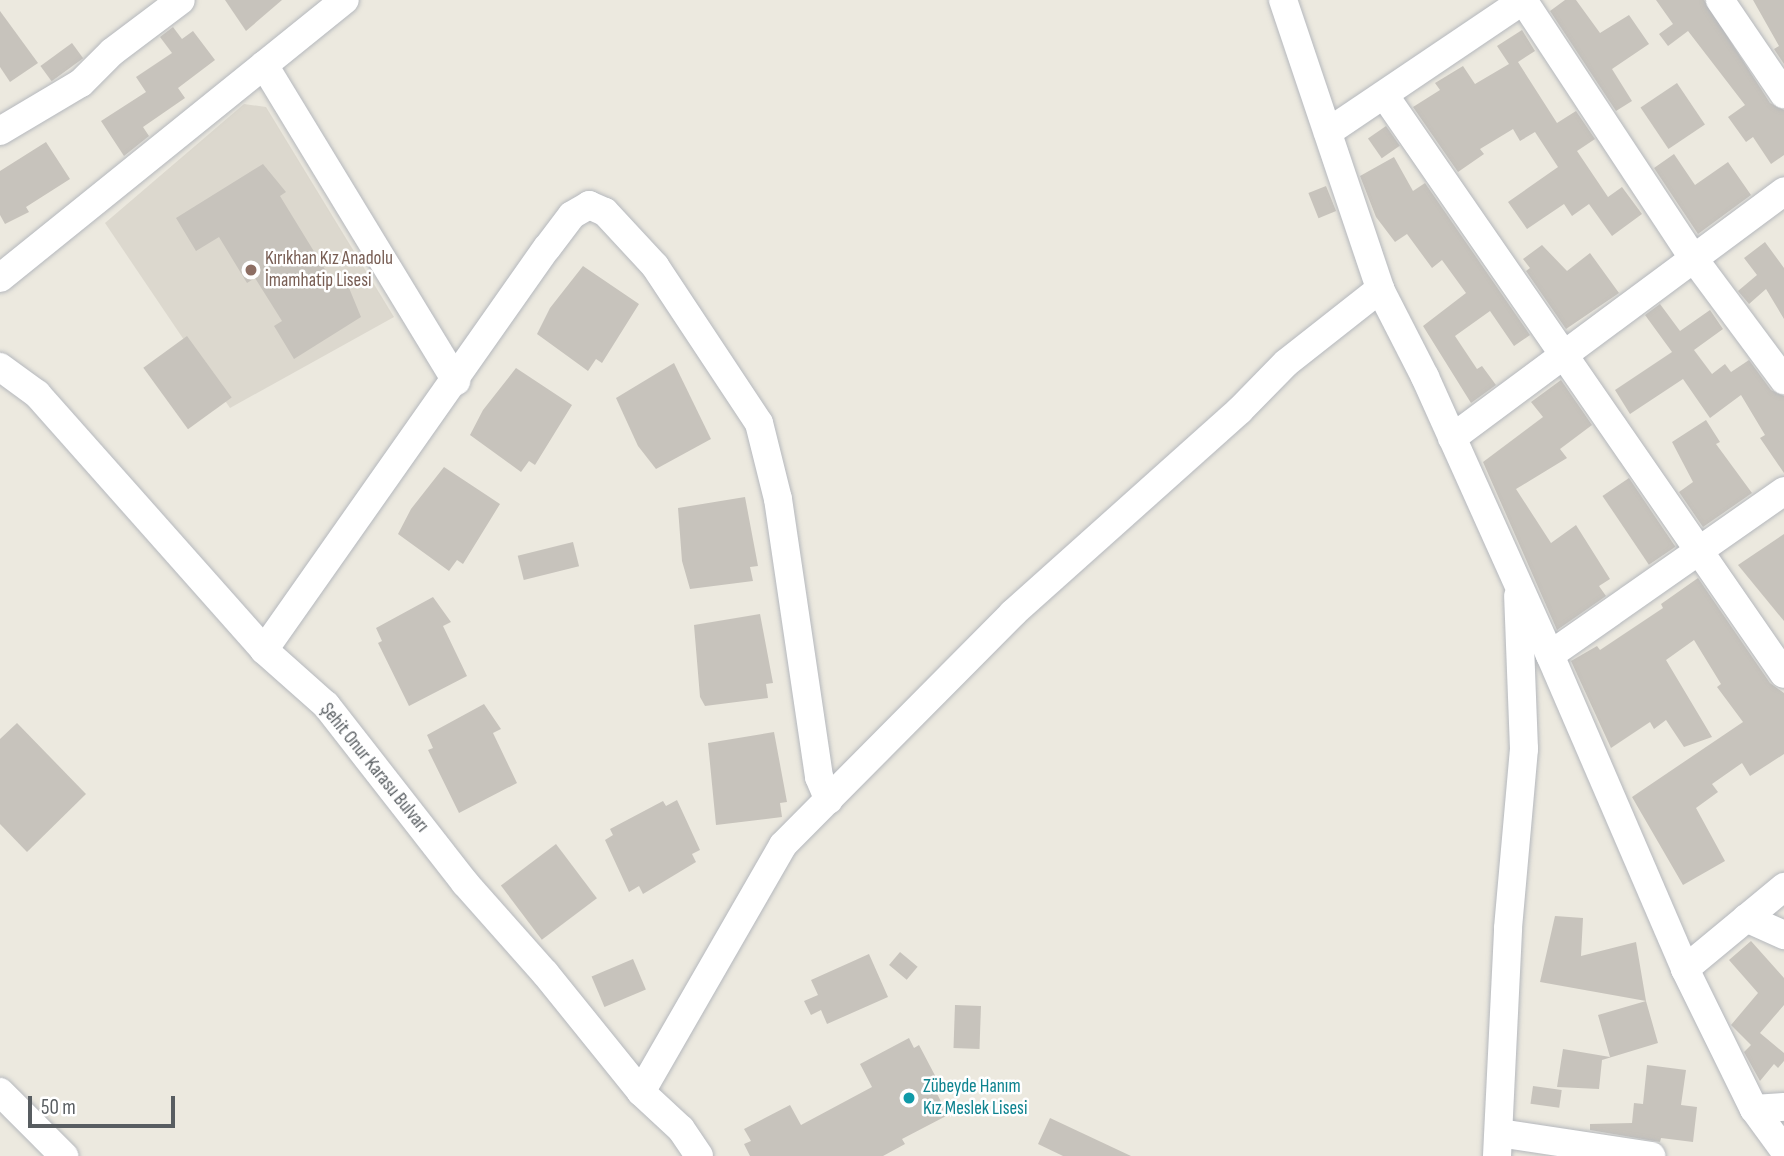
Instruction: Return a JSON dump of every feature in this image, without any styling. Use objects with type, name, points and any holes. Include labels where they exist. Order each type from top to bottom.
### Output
[{"type":"street","points":[[0,131],[81,83],[112,52],[181,0]]},
{"type":"street","points":[[0,278],[345,0]]},
{"type":"street","points":[[1283,0],[1380,289],[1452,438],[1550,654],[1685,969],[1754,1109],[1784,1150]]},
{"type":"street","points":[[1328,132],[1385,96],[1523,0],[1693,259],[1784,380]]},
{"type":"street","points":[[1720,0],[1784,94]]},
{"type":"street","points":[[264,65],[456,381]]},
{"type":"street","points":[[1385,96],[1784,674]]},
{"type":"street","points":[[1452,438],[1784,191]]},
{"type":"street","points":[[264,650],[456,381],[547,248],[572,215],[589,205],[605,212],[655,266],[730,377],[767,445],[819,777],[829,800]]},
{"type":"street","points":[[641,1092],[755,889],[783,845],[1013,613],[1240,411],[1286,363],[1380,289]]},
{"type":"street","name":"Şehit Onur Karasu Bulvarı","points":[[0,367],[37,394],[264,650],[326,705],[465,884],[545,973],[641,1092],[681,1129],[699,1156]]},
{"type":"street","points":[[1550,654],[1784,491]]},
{"type":"street","points":[[1517,583],[1524,749],[1508,928],[1498,1145],[1651,1156]]},
{"type":"street","points":[[1685,969],[1784,887]]},
{"type":"street","points":[[1746,918],[1784,935]]},
{"type":"street","points":[[0,1092],[64,1156]]},
{"type":"street","points":[[1754,1109],[1784,1107]]},
{"type":"shaded area","name":"Kırıkhan Kız Anadolu İmamhatip Lisesi","points":[[244,104],[266,107],[394,317],[230,408],[105,223]]},
{"type":"building","points":[[225,0],[282,0],[246,31]]},
{"type":"building","points":[[1565,0],[1576,0],[1600,33],[1629,15],[1649,44],[1612,69],[1632,101],[1616,111],[1550,11]]},
{"type":"building","points":[[1656,0],[1704,0],[1770,103],[1784,110],[1784,155],[1771,164],[1753,137],[1746,142],[1728,117],[1745,105],[1688,31],[1668,46],[1659,34],[1673,24]]},
{"type":"building","points":[[1753,0],[1784,0],[1784,64],[1774,49],[1779,46]]},
{"type":"building","points":[[0,11],[38,63],[10,82],[0,67]]},
{"type":"building","points":[[173,27],[182,39],[193,31],[215,60],[178,88],[185,98],[143,127],[149,136],[124,156],[101,121],[146,92],[136,77],[172,53],[160,37]]},
{"type":"building","points":[[1522,30],[1535,51],[1518,62],[1557,123],[1576,111],[1595,139],[1577,151],[1608,197],[1622,187],[1642,214],[1612,236],[1589,204],[1572,216],[1564,204],[1527,229],[1508,202],[1558,167],[1535,132],[1520,141],[1513,129],[1480,149],[1484,154],[1458,172],[1413,107],[1440,90],[1435,83],[1463,66],[1475,84],[1509,64],[1497,46]]},
{"type":"building","points":[[72,43],[83,58],[52,81],[40,66]]},
{"type":"building","points":[[1677,83],[1705,124],[1668,149],[1641,108]]},
{"type":"building","points":[[1386,126],[1400,146],[1382,158],[1368,139]]},
{"type":"building","points":[[46,142],[70,179],[26,207],[29,212],[5,224],[0,215],[0,171]]},
{"type":"building","points":[[1674,154],[1695,185],[1728,162],[1751,195],[1698,234],[1654,168]]},
{"type":"building","points":[[1394,157],[1413,191],[1425,183],[1530,335],[1514,346],[1490,311],[1455,336],[1477,369],[1482,366],[1496,385],[1471,403],[1423,326],[1466,293],[1442,260],[1432,268],[1407,234],[1395,242],[1376,217],[1360,176]]},
{"type":"building","name":"Kırıkhan Kız Anadolu İmamhatip Lisesi","points":[[263,164],[286,192],[280,196],[337,289],[347,283],[361,317],[294,359],[274,326],[282,321],[255,278],[247,283],[219,237],[196,251],[176,218]]},
{"type":"building","points":[[1326,186],[1336,211],[1318,218],[1308,193]]},
{"type":"building","points":[[1765,242],[1784,268],[1784,319],[1766,289],[1749,304],[1738,291],[1757,275],[1744,258]]},
{"type":"building","points":[[1542,245],[1567,271],[1590,253],[1619,293],[1566,329],[1526,271],[1530,268],[1523,259]]},
{"type":"building","points":[[583,266],[639,304],[602,363],[596,359],[588,371],[537,334],[550,308]]},
{"type":"building","points":[[1660,304],[1680,331],[1710,310],[1723,329],[1694,350],[1712,374],[1725,364],[1731,372],[1749,360],[1771,390],[1784,396],[1784,473],[1760,438],[1765,435],[1741,395],[1710,418],[1683,379],[1630,414],[1615,390],[1672,352],[1645,315]]},
{"type":"building","points":[[187,336],[232,397],[188,429],[143,368]]},
{"type":"building","points":[[674,363],[711,439],[656,469],[638,446],[616,398]]},
{"type":"building","points":[[516,368],[572,405],[535,465],[529,461],[521,472],[470,435],[483,410]]},
{"type":"building","points":[[1561,380],[1592,425],[1560,449],[1567,458],[1516,489],[1551,543],[1576,525],[1610,579],[1599,586],[1606,596],[1557,630],[1483,462],[1543,417],[1531,402]]},
{"type":"building","points":[[1706,420],[1720,442],[1716,444],[1752,493],[1703,527],[1679,492],[1693,482],[1672,442]]},
{"type":"building","points":[[444,467],[500,504],[463,564],[457,560],[449,571],[398,534],[411,509]]},
{"type":"building","points":[[1629,478],[1675,547],[1649,565],[1602,496]]},
{"type":"building","points":[[745,497],[758,566],[750,567],[753,581],[690,589],[682,561],[678,508]]},
{"type":"building","points":[[1784,534],[1784,621],[1738,565]]},
{"type":"building","points":[[573,542],[579,566],[524,580],[518,556]]},
{"type":"building","points":[[1698,578],[1770,683],[1784,693],[1784,754],[1750,776],[1742,763],[1712,784],[1718,792],[1696,808],[1725,861],[1683,885],[1632,797],[1743,722],[1717,687],[1721,684],[1694,640],[1666,660],[1712,737],[1684,747],[1666,720],[1654,729],[1650,722],[1611,748],[1571,661],[1597,646],[1600,650],[1663,608],[1661,604]]},
{"type":"building","points":[[433,597],[451,622],[443,626],[467,676],[409,706],[378,643],[382,641],[376,628]]},
{"type":"building","points":[[760,614],[773,683],[766,684],[768,698],[705,706],[700,697],[694,625]]},
{"type":"building","points":[[484,704],[501,729],[493,733],[517,783],[459,813],[428,750],[433,748],[427,735]]},
{"type":"building","points":[[17,723],[86,794],[27,852],[0,824],[0,739]]},
{"type":"building","points":[[774,732],[787,802],[780,803],[782,817],[716,825],[708,743]]},
{"type":"building","points":[[677,800],[700,850],[692,854],[696,862],[643,894],[639,886],[629,892],[605,840],[613,835],[610,829],[663,801],[666,806]]},
{"type":"building","points":[[556,844],[597,898],[542,940],[501,886]]},
{"type":"building","points":[[1555,916],[1583,918],[1581,956],[1636,942],[1646,1001],[1540,982]]},
{"type":"building","points":[[1751,941],[1784,978],[1784,1005],[1760,1033],[1784,1053],[1784,1061],[1778,1068],[1774,1064],[1760,1081],[1744,1052],[1751,1045],[1731,1025],[1758,993],[1729,960]]},
{"type":"building","points":[[900,952],[918,967],[907,980],[889,965]]},
{"type":"building","points":[[869,954],[888,997],[827,1024],[821,1010],[811,1015],[804,1001],[818,995],[811,980]]},
{"type":"building","points":[[633,959],[646,989],[604,1007],[592,977]]},
{"type":"building","points":[[1646,1001],[1658,1043],[1602,1060],[1599,1089],[1557,1087],[1563,1049],[1610,1057],[1598,1015]]},
{"type":"building","points":[[955,1005],[981,1006],[979,1049],[953,1048]]},
{"type":"building","name":"Zübeyde Hanım Kız Meslek Lisesi","points":[[909,1038],[914,1048],[919,1045],[940,1085],[934,1088],[948,1115],[902,1139],[905,1144],[883,1156],[750,1156],[744,1144],[751,1141],[744,1129],[790,1105],[801,1125],[872,1087],[860,1064]]},
{"type":"building","points":[[1647,1065],[1686,1070],[1681,1105],[1697,1107],[1693,1142],[1661,1138],[1660,1142],[1590,1130],[1590,1124],[1632,1123],[1634,1103],[1643,1104]]},
{"type":"building","points":[[1533,1086],[1562,1090],[1559,1108],[1530,1104]]},
{"type":"building","points":[[1050,1118],[1131,1156],[1063,1156],[1038,1144]]},
{"type":"place","name":"Kırıkhan Kız Anadolu İmamhatip Lisesi","points":[[251,270]]},
{"type":"place","name":"Zübeyde Hanım Kız Meslek Lisesi","points":[[909,1098]]}]
